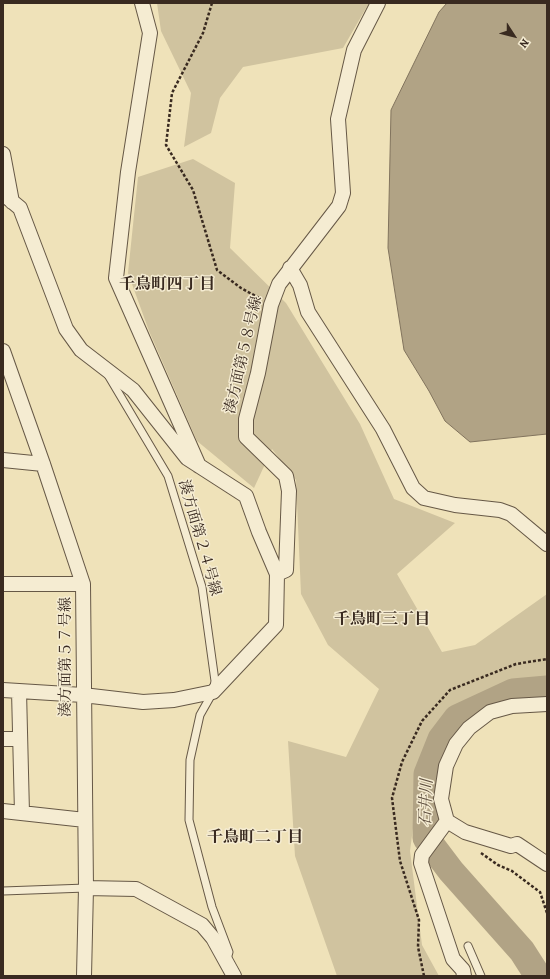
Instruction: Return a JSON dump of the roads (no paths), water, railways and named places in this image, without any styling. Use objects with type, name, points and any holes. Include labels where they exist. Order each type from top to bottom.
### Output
[{"type":"street","points":[[142,3],[150,32],[128,172],[116,278],[199,466]]},
{"type":"street","name":"湊方面第５８号線","points":[[277,574],[286,570],[289,491],[286,476],[246,437],[246,419],[258,373],[271,305],[279,284],[339,206],[343,193],[338,119],[354,50],[378,3]]},
{"type":"street","points":[[3,154],[8,198],[20,208],[66,329],[81,350],[133,390],[187,458],[246,496],[258,532],[277,574],[276,625],[213,692],[174,700],[143,702],[83,695],[3,690]]},
{"type":"street","points":[[290,268],[300,285],[308,312],[383,429],[413,488],[424,498],[455,505],[500,510],[511,514],[547,544]]},
{"type":"street","name":"湊方面第５７号線","points":[[3,351],[43,464],[82,584],[86,888],[84,976]]},
{"type":"street","points":[[3,460],[43,464]]},
{"type":"street","points":[[3,584],[82,584]]},
{"type":"street","points":[[19,691],[22,813]]},
{"type":"street","points":[[464,976],[463,970],[453,959],[421,863],[422,855],[445,823],[441,799],[446,766],[456,744],[469,728],[490,712],[512,706],[547,704]]},
{"type":"street","points":[[3,739],[20,739]]},
{"type":"street","points":[[3,811],[85,820]]},
{"type":"street","points":[[445,823],[465,832],[512,846],[517,844],[547,864]]},
{"type":"street","points":[[86,888],[136,889],[195,921],[202,925],[213,938],[230,970]]},
{"type":"street","points":[[451,976],[453,959]]},
{"type":"lane","name":"湊方面第２４号線","points":[[101,365],[168,476],[202,587],[215,681],[213,692],[200,715],[190,760],[189,820],[212,907],[228,952],[230,970]]},
{"type":"lane","points":[[3,891],[86,888]]},
{"type":"lane","points":[[468,946],[481,976]]},
{"type":"waterway","name":"石井川","points":[[538,976],[522,951],[451,871],[426,838],[427,774],[441,739],[457,718],[513,692],[547,689]]},
{"type":"district","name":"千鳥町四丁目","points":[[167,285]]},
{"type":"district","name":"千鳥町三丁目","points":[[382,620]]},
{"type":"district","name":"千鳥町二丁目","points":[[255,838]]}]
